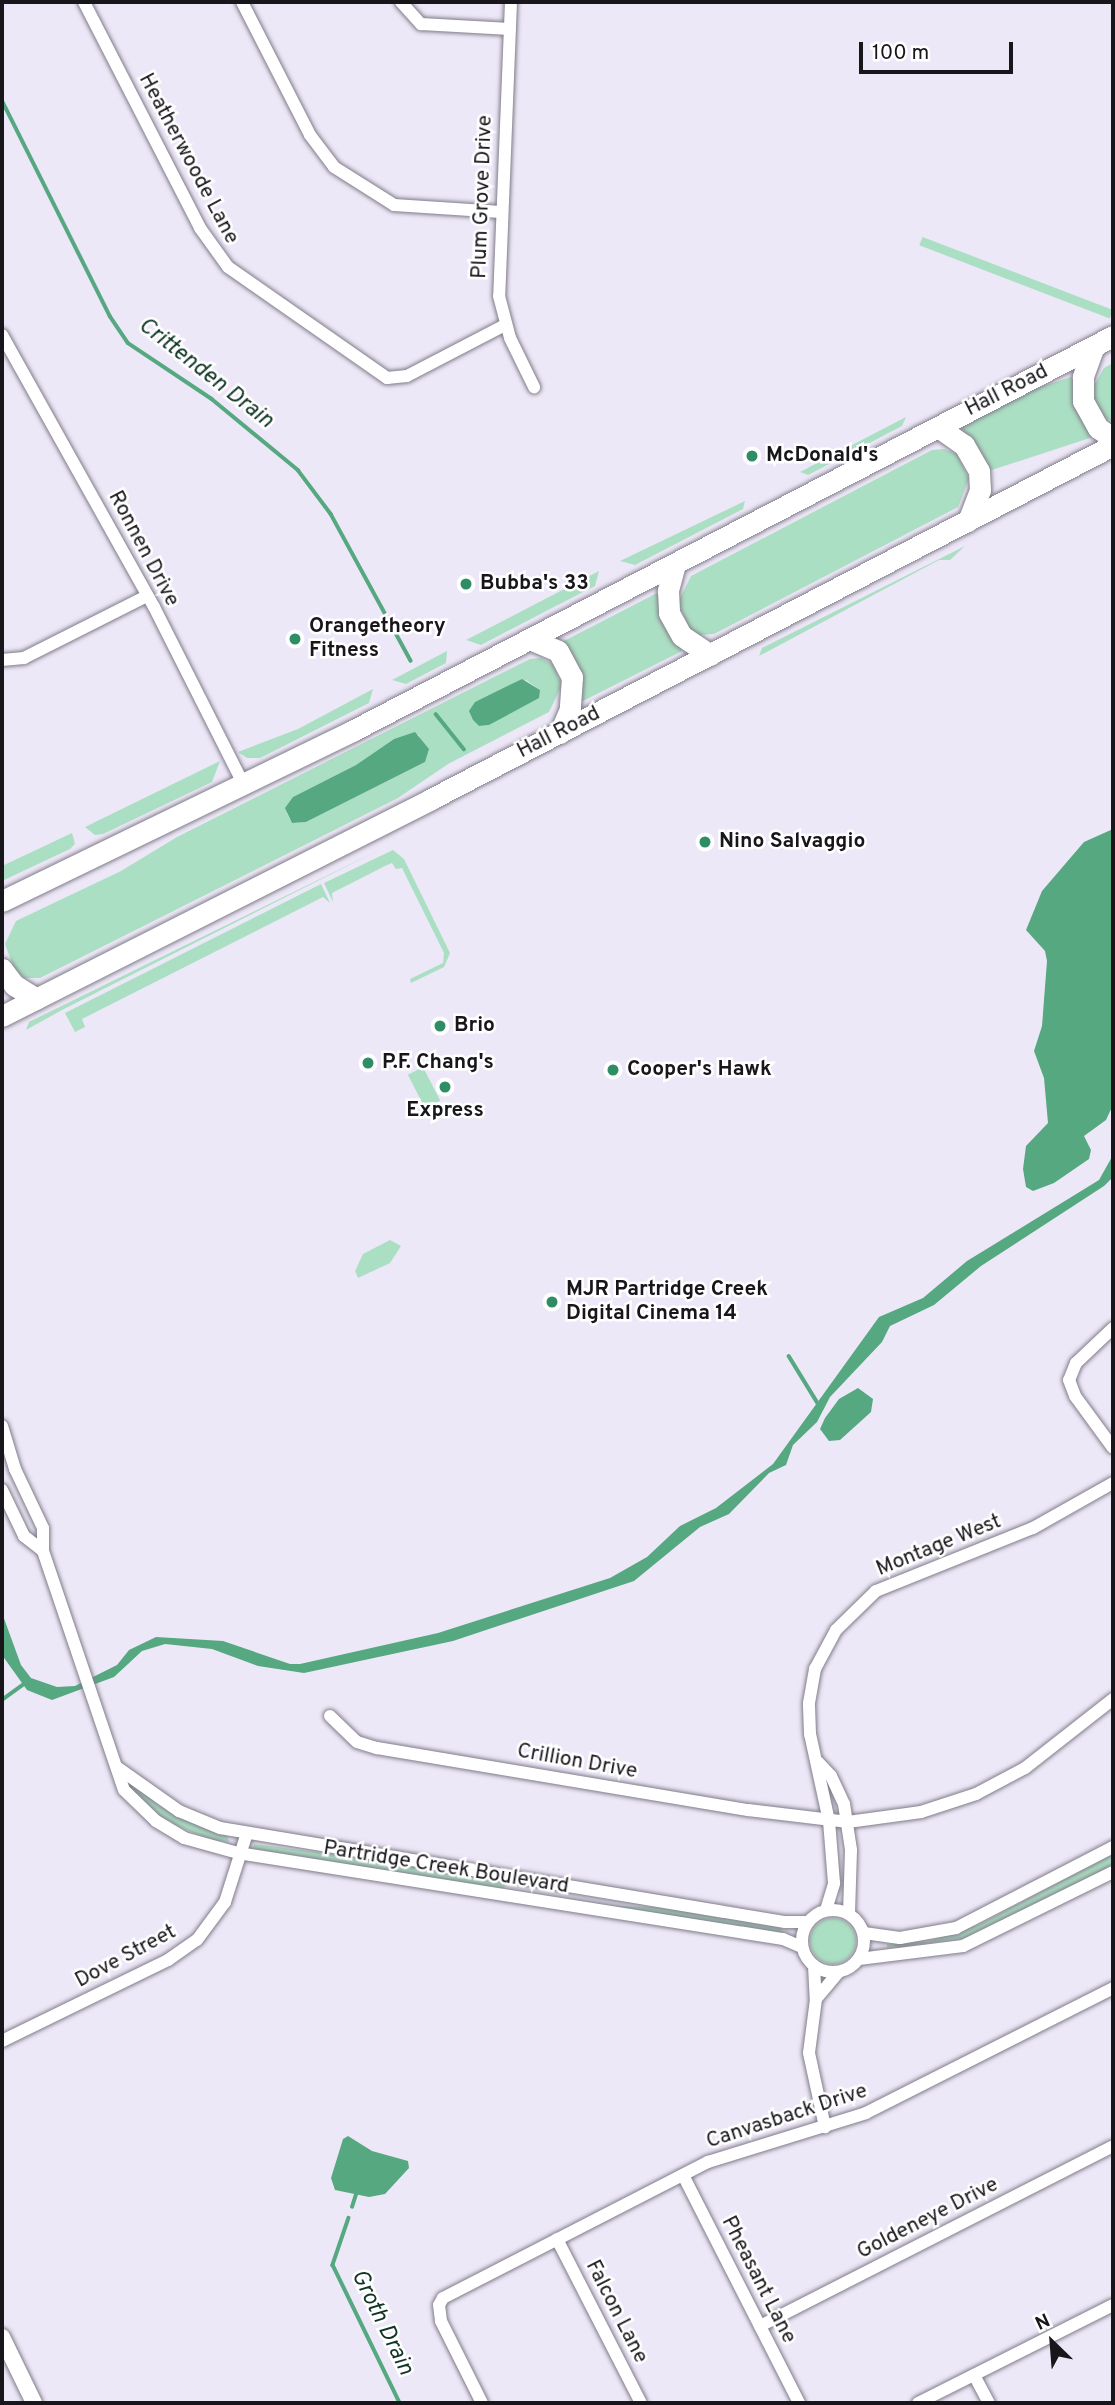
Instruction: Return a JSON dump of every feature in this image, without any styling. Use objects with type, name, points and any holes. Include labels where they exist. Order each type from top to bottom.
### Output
[{"type":"highway","name":"Hall Road","points":[[10,897],[244,785],[1104,341]]},
{"type":"highway","points":[[1104,341],[1083,377],[1083,401],[1098,428],[1113,438]]},
{"type":"highway","points":[[938,428],[964,445],[979,471],[980,490],[968,521]]},
{"type":"highway","name":"Hall Road","points":[[2,1016],[560,733],[1113,445]]},
{"type":"highway","points":[[675,564],[668,591],[669,613],[682,636],[710,655]]},
{"type":"highway","points":[[530,639],[558,651],[572,677],[570,709],[560,733]]},
{"type":"highway","points":[[2,919],[10,897]]},
{"type":"highway","points":[[2,970],[14,985],[36,999]]},
{"type":"main road","points":[[2,2341],[34,2403]]},
{"type":"street","name":"Heatherwoode Lane","points":[[84,2],[200,228],[228,267],[387,378],[407,376],[505,325]]},
{"type":"street","points":[[242,2],[310,135],[334,167],[394,205],[501,212]]},
{"type":"street","points":[[401,2],[421,24],[510,29]]},
{"type":"street","name":"Plum Grove Drive","points":[[511,2],[498,283],[505,325],[534,387]]},
{"type":"street","name":"Ronnen Drive","points":[[2,335],[147,596],[244,785]]},
{"type":"street","points":[[2,660],[24,658],[147,596]]},
{"type":"street","points":[[1113,1328],[1076,1363],[1069,1380],[1075,1396],[1113,1448]]},
{"type":"street","name":"Partridge Creek Boulevard","points":[[2,1426],[15,1469],[43,1528],[43,1551],[124,1790],[156,1821],[184,1838],[238,1853],[783,1939],[802,1947]]},
{"type":"street","name":"Montage West","points":[[826,1910],[834,1883],[829,1821],[808,1721],[811,1685],[825,1646],[854,1608],[888,1585],[1011,1537],[1113,1483]]},
{"type":"street","name":"Partridge Creek Boulevard","points":[[2,1490],[24,1536],[43,1551]]},
{"type":"street","name":"Crillion Drive","points":[[330,1716],[356,1742],[377,1748],[848,1822],[921,1812],[976,1794],[1025,1768],[1113,1699]]},
{"type":"street","name":"Montage West","points":[[818,1762],[839,1791],[848,1822],[849,1913]]},
{"type":"street","name":"Partridge Creek Boulevard","points":[[118,1768],[179,1811],[247,1833],[785,1922],[808,1922]]},
{"type":"street","name":"Dove Street","points":[[2,2041],[169,1960],[197,1940],[225,1902],[238,1853],[247,1833]]},
{"type":"street","points":[[864,1933],[918,1937],[956,1928],[1113,1847]]},
{"type":"street","points":[[816,1999],[839,1972],[859,1959],[963,1946],[1113,1872]]},
{"type":"street","points":[[825,2127],[809,2053],[816,1999],[814,1966],[802,1947],[808,1922],[826,1910],[849,1913],[864,1933],[859,1959]]},
{"type":"street","points":[[814,1966],[839,1972]]},
{"type":"street","name":"Canvasback Drive","points":[[482,2403],[441,2321],[439,2305],[451,2293],[682,2175],[742,2149],[825,2127],[884,2105],[1113,1988]]},
{"type":"street","name":"Goldeneye Drive","points":[[760,2326],[1113,2146]]},
{"type":"street","name":"Pheasant Lane","points":[[682,2175],[799,2403]]},
{"type":"street","name":"Falcon Lane","points":[[557,2239],[641,2403]]},
{"type":"street","points":[[918,2403],[1113,2305]]},
{"type":"street","points":[[974,2375],[989,2403]]},
{"type":"shaded area","points":[[923,237],[1113,310],[1110,318],[919,245]]},
{"type":"shaded area","points":[[1113,363],[1113,421],[1104,418],[1094,400],[1093,387],[1104,368]]},
{"type":"shaded area","points":[[1074,376],[1094,437],[978,475],[958,414]]},
{"type":"shaded area","points":[[906,417],[902,426],[808,475],[800,472]]},
{"type":"shaded area","points":[[944,449],[957,454],[969,479],[958,507],[714,634],[700,635],[689,628],[678,602],[691,576],[932,450]]},
{"type":"shaded area","points":[[745,501],[743,509],[635,565],[620,561]]},
{"type":"shaded area","points":[[965,546],[950,560],[939,560],[759,656],[762,648]]},
{"type":"shaded area","points":[[599,571],[595,586],[481,645],[466,640]]},
{"type":"shaded area","points":[[659,592],[682,651],[579,703],[582,685],[562,642]]},
{"type":"shaded area","points":[[447,651],[446,663],[406,684],[392,680]]},
{"type":"shaded area","points":[[541,658],[553,664],[562,685],[549,712],[448,764],[398,798],[40,978],[25,978],[15,971],[5,944],[16,921],[121,871],[177,837],[530,659]],"holes":[[[526,680],[540,690],[489,725],[479,726],[473,720],[475,702]],[[419,735],[425,762],[306,822],[292,823],[287,813],[293,797],[356,765],[394,739]]]},
{"type":"shaded area","points":[[522,679],[540,690],[539,698],[489,725],[479,726],[473,720],[469,711],[475,702]]},
{"type":"shaded area","points":[[373,689],[369,703],[260,758],[247,758],[238,752],[298,729]]},
{"type":"shaded area","points":[[415,732],[429,749],[425,762],[306,822],[292,823],[285,808],[293,797],[356,765],[394,739]]},
{"type":"shaded area","points":[[220,761],[212,782],[103,834],[95,835],[85,827]]},
{"type":"shaded area","points":[[1113,829],[1113,1105],[1106,1120],[1084,1136],[1091,1150],[1089,1159],[1054,1183],[1033,1191],[1026,1187],[1023,1169],[1026,1146],[1048,1123],[1044,1078],[1034,1051],[1042,1026],[1047,961],[1045,951],[1026,930],[1042,891],[1084,842]]},
{"type":"shaded area","points":[[72,833],[75,844],[70,849],[2,881],[2,866]]},
{"type":"shaded area","points":[[385,847],[62,1010],[26,1030],[29,1022]]},
{"type":"shaded area","points":[[393,850],[404,859],[450,953],[444,967],[411,983],[410,979],[443,963],[444,953],[402,868],[396,869],[392,863],[385,866],[332,893],[333,902],[324,883]]},
{"type":"shaded area","points":[[321,884],[330,903],[323,897],[82,1019],[85,1027],[75,1032],[65,1013]]},
{"type":"shaded area","points":[[423,1067],[440,1101],[425,1109],[408,1075]]},
{"type":"shaded area","points":[[1113,1155],[1113,1177],[1104,1186],[981,1266],[934,1305],[890,1326],[882,1342],[830,1397],[817,1422],[793,1445],[786,1465],[769,1473],[729,1514],[700,1527],[634,1581],[453,1641],[304,1673],[258,1666],[212,1649],[165,1644],[142,1651],[114,1677],[52,1700],[27,1690],[2,1655],[2,1613],[21,1665],[31,1678],[57,1687],[75,1686],[117,1665],[129,1650],[156,1637],[223,1641],[290,1664],[300,1664],[438,1633],[610,1578],[647,1557],[680,1526],[716,1508],[773,1464],[879,1317],[923,1298],[967,1261],[1099,1180]]},
{"type":"shaded area","points":[[390,1240],[401,1246],[390,1263],[358,1278],[355,1271],[363,1254]]},
{"type":"shaded area","points":[[858,1388],[873,1399],[871,1412],[840,1440],[829,1441],[820,1429],[825,1418],[839,1399]]},
{"type":"shaded area","points":[[132,1784],[159,1806],[227,1835],[229,1842],[210,1840],[173,1824],[152,1811],[128,1786]]},
{"type":"shaded area","points":[[254,1844],[387,1861],[503,1881],[507,1885],[501,1890],[253,1849]]},
{"type":"shaded area","points":[[1113,1854],[1113,1865],[969,1938],[887,1948],[887,1944],[927,1942],[978,1925]]},
{"type":"shaded area","points":[[536,1894],[613,1906],[660,1907],[782,1928],[781,1933]]},
{"type":"shaded area","points":[[833,1918],[849,1925],[856,1941],[849,1957],[833,1964],[817,1957],[810,1941],[817,1925]]},
{"type":"shaded area","points":[[348,2136],[372,2151],[408,2161],[409,2168],[385,2194],[369,2197],[335,2190],[331,2178],[343,2139]]},
{"type":"waterway","name":"Crittenden Drain","points":[[2,100],[110,316],[128,343],[212,399],[298,470],[331,514],[411,661]]},
{"type":"waterway","name":"Crittenden Drain","points":[[436,714],[464,749]]},
{"type":"waterway","name":"Crittenden Drain","points":[[789,1356],[819,1405]]},
{"type":"waterway","points":[[2,1700],[25,1683]]},
{"type":"waterway","name":"Groth Drain","points":[[352,2207],[356,2195]]},
{"type":"waterway","name":"Groth Drain","points":[[349,2218],[333,2265],[400,2403]]},
{"type":"place","name":"McDonald's","points":[[752,456]]},
{"type":"place","name":"Bubba's 33","points":[[466,584]]},
{"type":"place","name":"Orangetheory Fitness","points":[[295,639]]},
{"type":"place","name":"Nino Salvaggio","points":[[705,842]]},
{"type":"place","name":"Brio","points":[[440,1026]]},
{"type":"place","name":"P.F. Chang's","points":[[368,1063]]},
{"type":"place","name":"Cooper's Hawk","points":[[613,1070]]},
{"type":"place","name":"Express","points":[[445,1087]]},
{"type":"place","name":"MJR Partridge Creek Digital Cinema 14","points":[[552,1302]]}]
